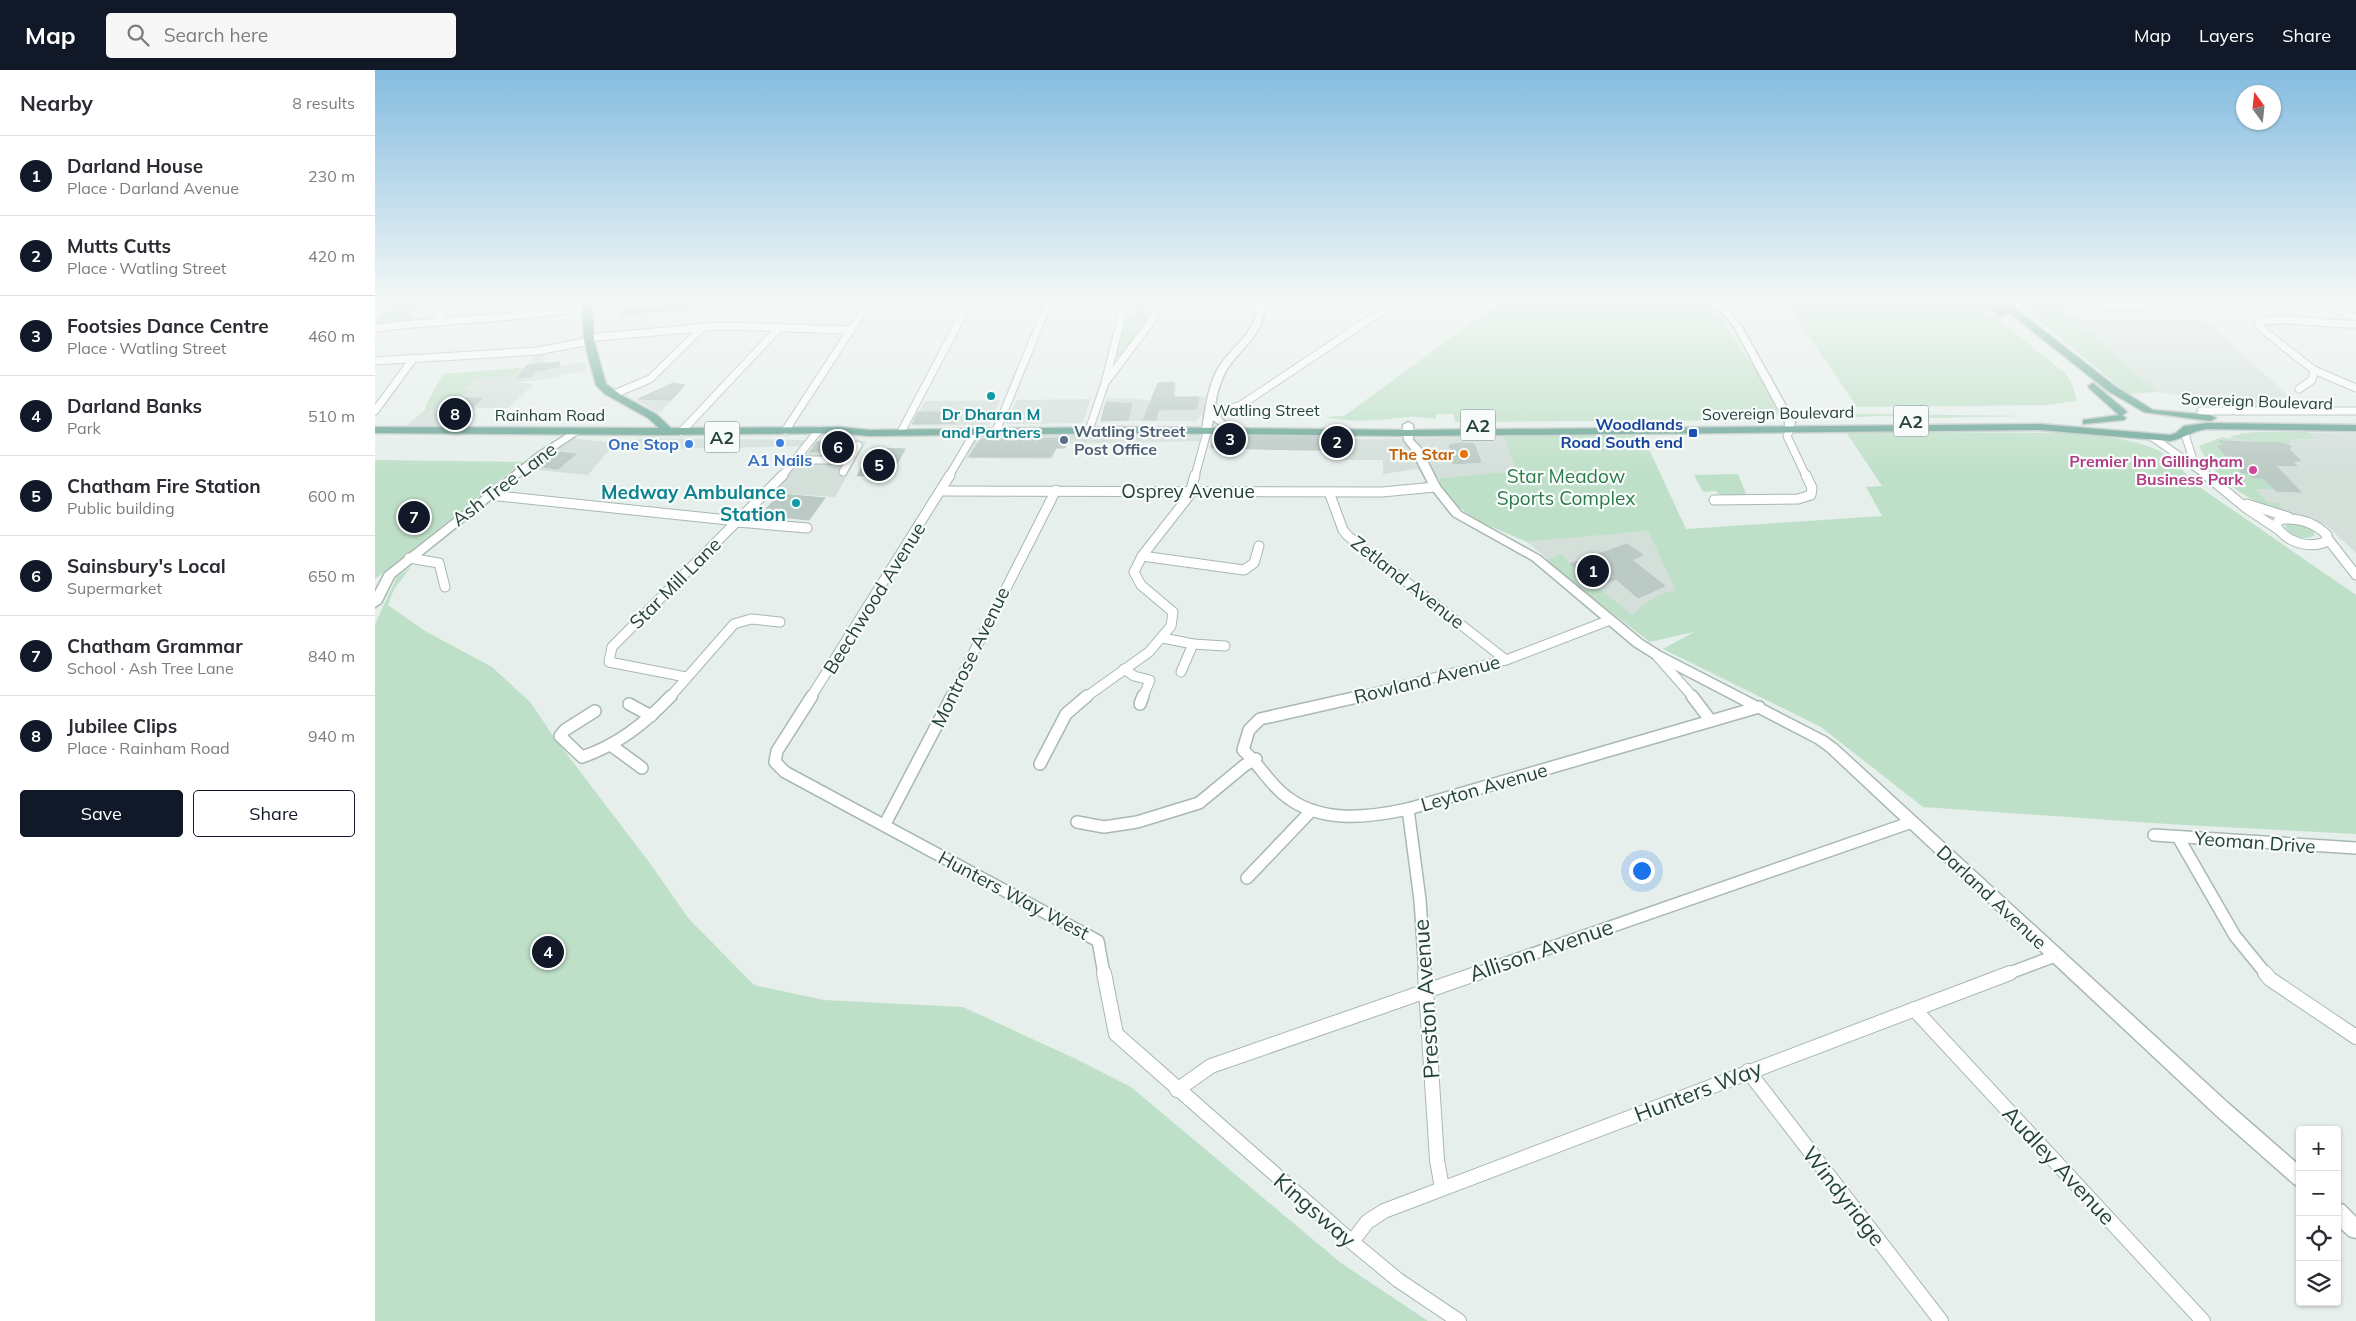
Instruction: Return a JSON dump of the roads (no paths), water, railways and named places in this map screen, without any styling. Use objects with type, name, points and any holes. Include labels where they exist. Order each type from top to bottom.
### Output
[{"type":"main road","points":[[593,357],[601,385],[640,410],[656,417],[666,429],[665,432]]},
{"type":"main road","points":[[2056,357],[2097,390],[2121,415],[2128,427],[2151,437]]},
{"type":"main road","points":[[2072,357],[2112,388],[2173,420],[2184,431]]},
{"type":"main road","name":"Sovereign Boulevard","points":[[1412,429],[2087,422],[2121,415],[2131,409],[2206,418],[2356,421]]},
{"type":"main road","points":[[613,432],[633,421],[640,410]]},
{"type":"main road","points":[[639,435],[644,427],[640,410]]},
{"type":"main road","name":"Watling Street","points":[[1207,429],[1225,426],[1412,429]]},
{"type":"main road","name":"Sovereign Boulevard","points":[[1790,426],[2057,428],[2172,438],[2180,436],[2184,431],[2207,426],[2356,428]]},
{"type":"main road","name":"Watling Street","points":[[665,432],[785,430],[856,435],[901,432],[1412,429]]},
{"type":"main road","name":"Rainham Road","points":[[375,430],[613,432],[639,435],[665,432]]},
{"type":"main road","name":"Watling Street","points":[[575,432],[583,436],[817,433]]},
{"type":"street","points":[[375,361],[438,357]]},
{"type":"street","points":[[614,394],[651,378],[672,357]]},
{"type":"street","points":[[681,432],[751,357]]},
{"type":"street","points":[[785,430],[833,357]]},
{"type":"street","points":[[901,432],[940,357]]},
{"type":"street","points":[[996,431],[1026,357]]},
{"type":"street","points":[[1105,383],[1126,357]]},
{"type":"street","points":[[1040,764],[1066,714],[1073,706],[1149,652],[1163,638],[1171,626],[1173,612],[1167,604],[1149,593],[1137,581],[1135,572],[1142,556],[1184,505],[1191,490],[1207,429],[1214,389],[1221,372],[1233,357]]},
{"type":"street","points":[[1211,408],[1224,410],[1241,405],[1312,357]]},
{"type":"street","points":[[1718,508],[1712,496],[1798,499],[1811,495],[1812,490],[1787,436],[1790,426],[1755,357]]},
{"type":"street","points":[[2299,357],[2314,370],[2356,388]]},
{"type":"street","points":[[375,411],[413,359]]},
{"type":"street","points":[[1089,430],[1111,360],[1123,361]]},
{"type":"street","points":[[2299,389],[2312,380],[2314,370]]},
{"type":"street","points":[[2221,404],[2229,411]]},
{"type":"street","points":[[1211,408],[1215,410],[1218,421],[1225,426]]},
{"type":"street","points":[[2201,411],[2356,411]]},
{"type":"street","name":"Darland Avenue","points":[[1412,429],[1410,444],[1415,447],[1435,487],[1457,514],[1537,558],[1609,620],[1657,655],[1759,707],[1832,748],[2055,956],[2296,1174]]},
{"type":"street","points":[[2184,431],[2187,438],[2187,448],[2195,464]]},
{"type":"street","name":"Ash Tree Lane","points":[[375,603],[389,574],[542,454],[575,432]]},
{"type":"street","name":"Beechwood Avenue","points":[[775,763],[777,751],[941,492],[975,432]]},
{"type":"street","name":"Star Mill Lane","points":[[686,677],[609,662],[612,647],[796,460],[817,433]]},
{"type":"street","points":[[2151,437],[2195,464],[2237,500],[2293,540],[2327,550],[2345,562]]},
{"type":"street","points":[[843,472],[858,445]]},
{"type":"street","points":[[796,460],[850,460]]},
{"type":"street","name":"Osprey Avenue","points":[[941,492],[1055,490],[1382,492],[1435,487]]},
{"type":"street","name":"Montrose Avenue","points":[[885,824],[1055,490]]},
{"type":"street","name":"Zetland Avenue","points":[[1329,492],[1343,530],[1348,536],[1506,660]]},
{"type":"street","points":[[489,495],[807,528]]},
{"type":"street","points":[[2237,500],[2264,511],[2295,519],[2319,528],[2356,574]]},
{"type":"street","points":[[2279,530],[2276,526],[2279,521],[2295,519]]},
{"type":"street","points":[[2312,545],[2323,544],[2328,539]]},
{"type":"street","points":[[1142,556],[1244,570],[1254,563],[1259,546]]},
{"type":"street","points":[[409,558],[439,563],[445,587]]},
{"type":"street","points":[[595,711],[565,730],[560,736],[582,757],[593,755],[612,746],[651,716],[734,624],[751,619],[780,622]]},
{"type":"street","name":"Rowland Avenue","points":[[1245,733],[1261,716],[1296,712],[1506,660],[1609,620]]},
{"type":"street","points":[[1163,638],[1193,644],[1225,646]]},
{"type":"street","points":[[1181,672],[1193,644]]},
{"type":"street","name":"Darland Avenue","points":[[1657,655],[1679,679],[1711,721]]},
{"type":"street","points":[[1124,669],[1134,676],[1150,680],[1140,704]]},
{"type":"street","points":[[629,704],[651,716]]},
{"type":"street","name":"Leyton Avenue","points":[[1245,733],[1243,750],[1256,759],[1282,793],[1312,810],[1338,816],[1359,816],[1408,809],[1759,707]]},
{"type":"street","points":[[612,746],[642,768]]},
{"type":"street","points":[[1077,822],[1103,827],[1137,822],[1199,803],[1245,765],[1256,759]]},
{"type":"street","name":"Hunters Way West","points":[[775,763],[785,772],[885,824],[1033,909],[1098,941],[1116,1034],[1177,1090]]},
{"type":"street","name":"Preston Avenue","points":[[1408,809],[1420,900],[1437,1160],[1442,1188]]},
{"type":"street","points":[[1247,878],[1312,810]]},
{"type":"street","name":"Allison Avenue","points":[[1177,1090],[1211,1066],[1911,822]]},
{"type":"street","name":"Yeoman Drive","points":[[2154,836],[2356,848]]},
{"type":"street","points":[[2178,837],[2235,936],[2270,979],[2356,1037]]},
{"type":"street","name":"Hunters Way","points":[[1352,1242],[1367,1222],[1384,1211],[2055,956]]},
{"type":"street","name":"Audley Avenue","points":[[1914,1009],[2203,1321]]},
{"type":"street","name":"Windyridge","points":[[1748,1072],[1941,1321]]},
{"type":"street","name":"Kingsway","points":[[1177,1090],[1398,1280],[1459,1321]]},
{"type":"street","points":[[2341,1216],[2356,1229]]},
{"type":"place","name":"Dr Dharan M and Partners","points":[[991,396]]},
{"type":"place","name":"Jubilee Clips","points":[[455,414]]},
{"type":"place","name":"Woodlands Road South end","points":[[1693,433]]},
{"type":"place","name":"Footsies Dance Centre","points":[[1230,439]]},
{"type":"place","name":"Watling Street Post Office","points":[[1064,440]]},
{"type":"place","name":"Mutts Cutts","points":[[1337,442]]},
{"type":"place","name":"A1 Nails","points":[[780,443]]},
{"type":"place","name":"One Stop","points":[[689,444]]},
{"type":"place","name":"Sainsbury's Local","points":[[838,447]]},
{"type":"place","name":"The Star","points":[[1464,454]]},
{"type":"place","name":"Chatham Fire Station","points":[[879,465]]},
{"type":"place","name":"Premier Inn Gillingham Business Park","points":[[2253,470]]},
{"type":"place","name":"Medway Ambulance Station","points":[[796,503]]},
{"type":"place","name":"Chatham Grammar","points":[[414,517]]},
{"type":"place","name":"Darland House","points":[[1593,571]]},
{"type":"place","name":"Darland Banks","points":[[548,952]]},
{"type":"park label","name":"Star Meadow Sports Complex","points":[[1566,487]]}]
